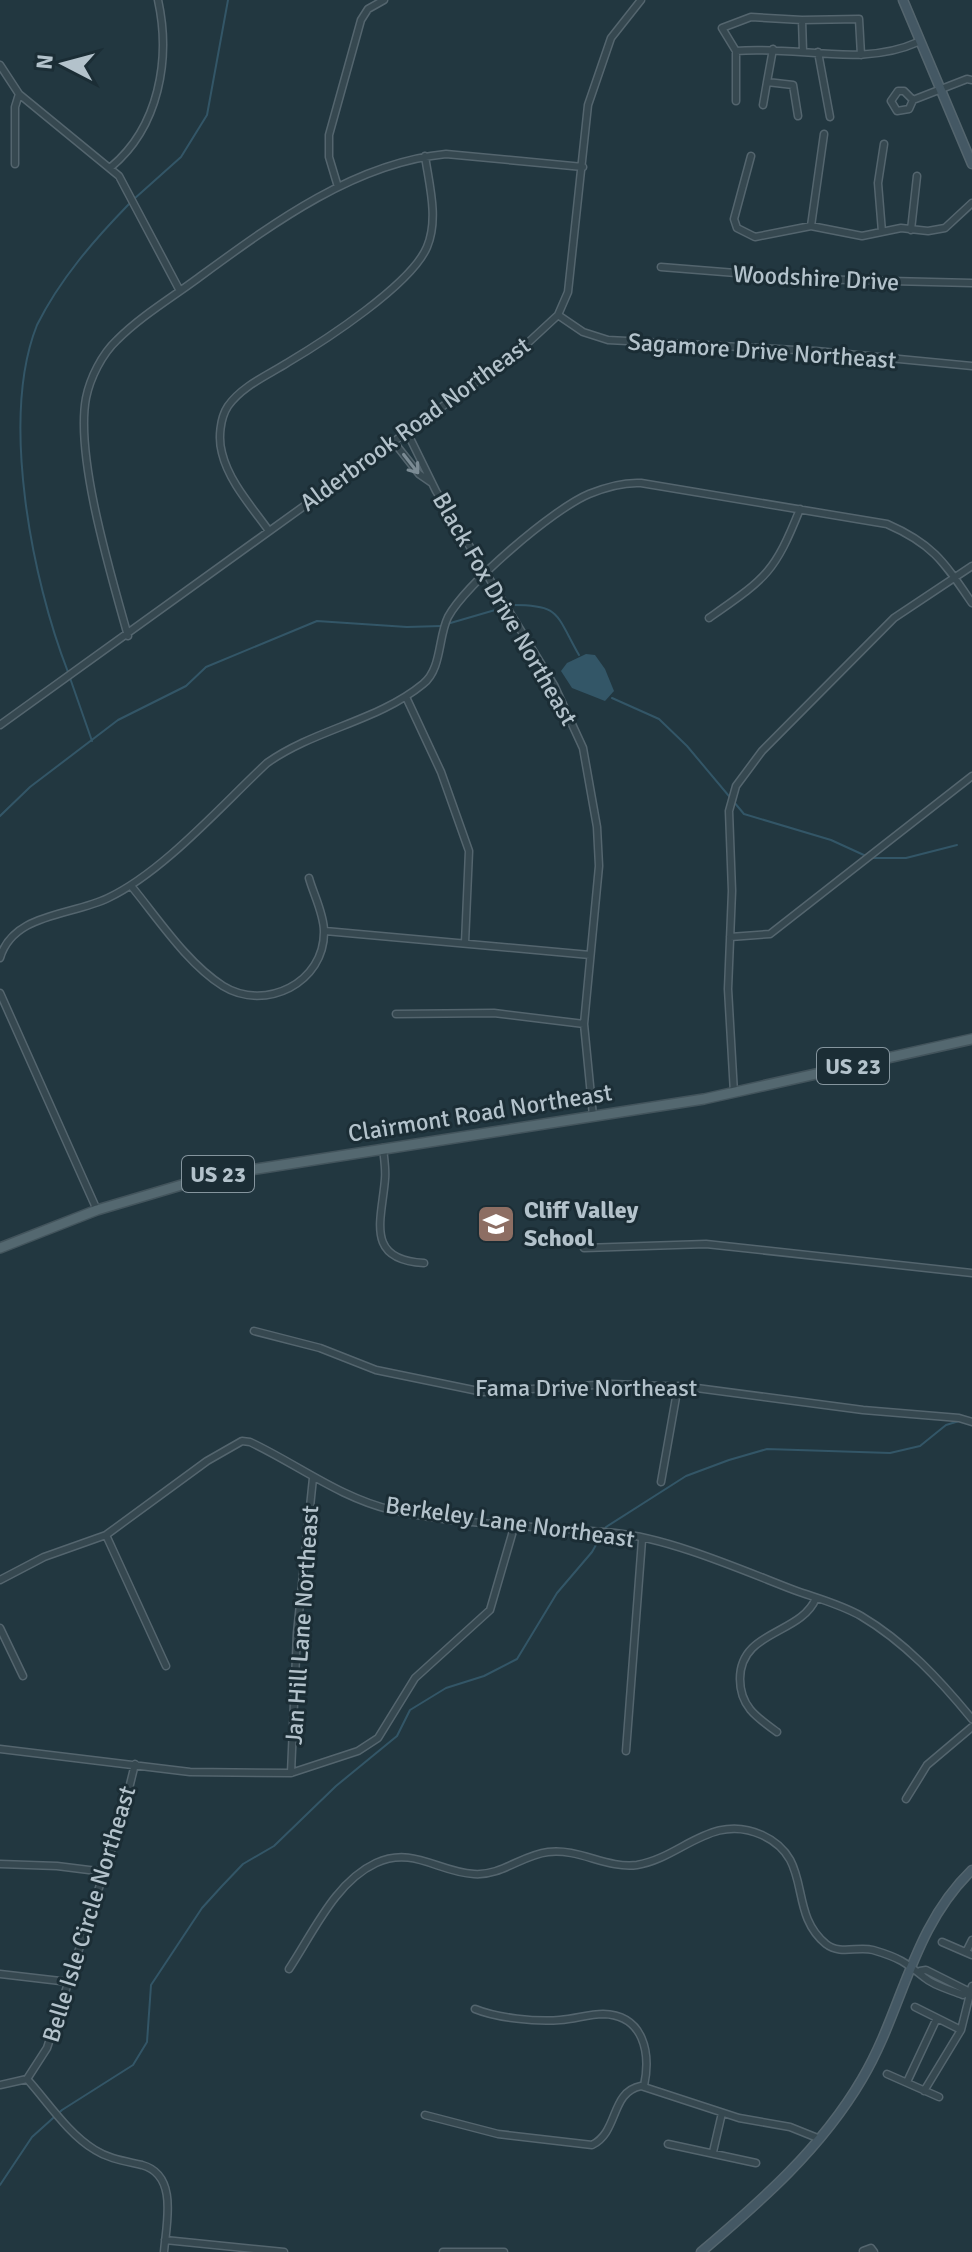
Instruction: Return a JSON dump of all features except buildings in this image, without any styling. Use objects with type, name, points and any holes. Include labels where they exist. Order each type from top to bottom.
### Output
[{"type":"main road","points":[[903,0],[918,42],[972,164]]},
{"type":"main road","name":"Clairmont Road Northeast","points":[[0,1248],[97,1210],[219,1174],[734,1093],[972,1039]]},
{"type":"main road","points":[[701,2252],[777,2185],[820,2139],[863,2079],[910,1963],[944,1902],[972,1870]]},
{"type":"street","points":[[111,167],[143,128],[157,93],[164,58],[163,25],[158,0]]},
{"type":"street","points":[[338,187],[329,157],[335,105],[361,20],[368,9],[384,0]]},
{"type":"street","name":"Alderbrook Road Northeast","points":[[0,725],[128,636],[518,352],[558,315],[573,270],[588,105],[599,64],[611,38],[641,0]]},
{"type":"street","points":[[736,101],[736,51],[722,28],[751,17],[859,19],[861,55]]},
{"type":"street","points":[[802,20],[803,51]]},
{"type":"street","points":[[736,51],[773,49],[861,55],[899,51],[918,42]]},
{"type":"street","points":[[763,105],[773,49]]},
{"type":"street","points":[[818,52],[830,117]]},
{"type":"street","points":[[0,65],[19,94],[111,167],[133,196],[180,291]]},
{"type":"street","points":[[913,100],[904,91],[893,95],[891,101],[897,111],[909,109],[913,100],[972,80]]},
{"type":"street","points":[[767,82],[793,85],[798,116]]},
{"type":"street","points":[[15,164],[15,107],[19,94]]},
{"type":"street","points":[[811,226],[824,134]]},
{"type":"street","points":[[882,232],[878,183],[884,144]]},
{"type":"street","points":[[269,531],[227,469],[219,436],[228,406],[250,385],[292,360],[390,291],[421,259],[431,230],[425,156]]},
{"type":"street","points":[[128,636],[85,452],[83,421],[86,395],[93,375],[115,341],[266,229],[338,187],[425,156],[485,156],[583,167]]},
{"type":"street","points":[[751,156],[736,203],[737,228],[755,237],[811,226],[862,236],[945,228],[972,203]]},
{"type":"street","points":[[911,230],[917,176]]},
{"type":"street","name":"Woodshire Drive","points":[[661,267],[809,279],[972,283]]},
{"type":"street","name":"Sagamore Drive Northeast","points":[[558,315],[583,332],[608,340],[816,351],[972,366]]},
{"type":"street","name":"Black Fox Drive Northeast","points":[[407,432],[432,483],[554,685],[583,748],[597,827],[599,866],[584,1024],[593,1116]]},
{"type":"street","name":"Black Fox Drive Northeast","points":[[393,441],[419,474],[432,483]]},
{"type":"street","points":[[0,958],[13,934],[29,924],[93,905],[132,887],[267,763],[289,748],[406,697],[427,681],[446,621],[459,597],[586,496],[624,482],[887,524],[919,537],[972,603]]},
{"type":"street","points":[[709,618],[765,578],[782,553],[800,509]]},
{"type":"street","points":[[734,1093],[728,989],[729,811],[742,773],[894,618],[972,566]]},
{"type":"street","points":[[406,697],[441,772],[469,851],[465,943]]},
{"type":"street","points":[[730,937],[754,938],[770,934],[972,776]]},
{"type":"street","points":[[132,887],[207,973],[237,993],[271,995],[299,983],[315,963],[325,931],[309,878]]},
{"type":"street","points":[[325,931],[590,955]]},
{"type":"street","points":[[0,993],[97,1210]]},
{"type":"street","points":[[396,1014],[419,1011],[494,1013],[584,1024]]},
{"type":"street","points":[[383,1148],[385,1179],[378,1224],[382,1240],[396,1258],[424,1263]]},
{"type":"street","points":[[584,1248],[706,1244],[972,1273]]},
{"type":"street","name":"Fama Drive Northeast","points":[[254,1331],[320,1348],[389,1374],[483,1392],[611,1384],[678,1386],[972,1422]]},
{"type":"street","points":[[661,1482],[678,1386]]},
{"type":"street","name":"Berkeley Lane Northeast","points":[[0,1580],[44,1557],[106,1535],[146,1503],[242,1441],[264,1448],[313,1478],[391,1509],[453,1519],[618,1533],[735,1567],[861,1616],[921,1663],[972,1719]]},
{"type":"street","name":"Jan Hill Lane Northeast","points":[[291,1773],[297,1633],[313,1478]]},
{"type":"street","points":[[0,1749],[190,1772],[291,1773],[371,1745],[415,1678],[490,1610],[515,1524]]},
{"type":"street","points":[[106,1535],[166,1666]]},
{"type":"street","points":[[626,1751],[642,1540]]},
{"type":"street","points":[[777,1732],[749,1711],[743,1698],[740,1670],[744,1656],[765,1636],[812,1608],[816,1598]]},
{"type":"street","points":[[0,1628],[23,1676]]},
{"type":"street","points":[[906,1799],[927,1765],[972,1727]]},
{"type":"street","name":"Belle Isle Circle Northeast","points":[[27,2079],[47,2048],[105,1872],[135,1764]]},
{"type":"street","points":[[289,1969],[339,1893],[378,1862],[413,1855],[456,1872],[490,1874],[551,1851],[637,1865],[701,1835],[746,1830],[785,1848],[792,1857],[804,1911],[826,1944],[842,1950],[870,1949],[910,1963],[923,1977],[944,1982],[963,1995],[971,1989]]},
{"type":"street","points":[[0,1864],[105,1872]]},
{"type":"street","points":[[942,1942],[969,1954],[972,1940]]},
{"type":"street","points":[[0,1974],[69,1982]]},
{"type":"street","points":[[924,2091],[961,2030],[971,1989]]},
{"type":"street","points":[[915,2007],[961,2030]]},
{"type":"street","points":[[475,2009],[545,2020],[607,2014],[622,2018],[635,2025],[644,2037],[647,2072],[644,2086]]},
{"type":"street","points":[[907,2082],[937,2018]]},
{"type":"street","points":[[887,2074],[939,2097]]},
{"type":"street","points":[[0,2085],[27,2079],[83,2143],[111,2158],[146,2166],[157,2175],[169,2200],[164,2252]]},
{"type":"street","points":[[425,2115],[498,2134],[592,2145],[609,2132],[623,2095],[630,2088],[644,2086],[722,2113],[790,2127],[820,2139]]},
{"type":"street","points":[[713,2152],[722,2113]]},
{"type":"street","points":[[668,2144],[756,2163]]},
{"type":"street","points":[[165,2240],[284,2252]]},
{"type":"street","points":[[856,2252],[871,2248],[874,2252]]},
{"type":"street","points":[[443,2252],[504,2252]]},
{"type":"water","points":[[586,654],[595,655],[614,691],[605,701],[572,688],[561,671],[567,663]]},
{"type":"waterway","points":[[134,199],[181,157],[207,115],[228,0]]},
{"type":"waterway","points":[[68,672],[43,592],[25,499],[21,406],[26,363],[37,325],[56,292],[91,246],[129,204]]},
{"type":"waterway","points":[[508,605],[547,609],[560,620],[579,655]]},
{"type":"waterway","points":[[447,624],[502,608]]},
{"type":"waterway","points":[[0,816],[30,787],[118,720],[186,686],[206,667],[317,621],[441,626]]},
{"type":"waterway","points":[[70,678],[92,741]]},
{"type":"waterway","points":[[612,698],[659,719],[687,746],[744,814],[831,840],[866,856]]},
{"type":"waterway","points":[[872,858],[906,858],[957,845]]},
{"type":"waterway","points":[[0,2185],[32,2137],[62,2110],[133,2065],[147,2042],[151,1985],[202,1908],[222,1886],[243,1864],[274,1846],[336,1786],[397,1736],[410,1710],[446,1688],[484,1676],[517,1659],[557,1593],[592,1552],[606,1527],[686,1476],[729,1460],[767,1449],[890,1453],[920,1446],[946,1425],[959,1421]]},
{"type":"place","name":"Cliff Valley School","points":[[496,1224]]}]
